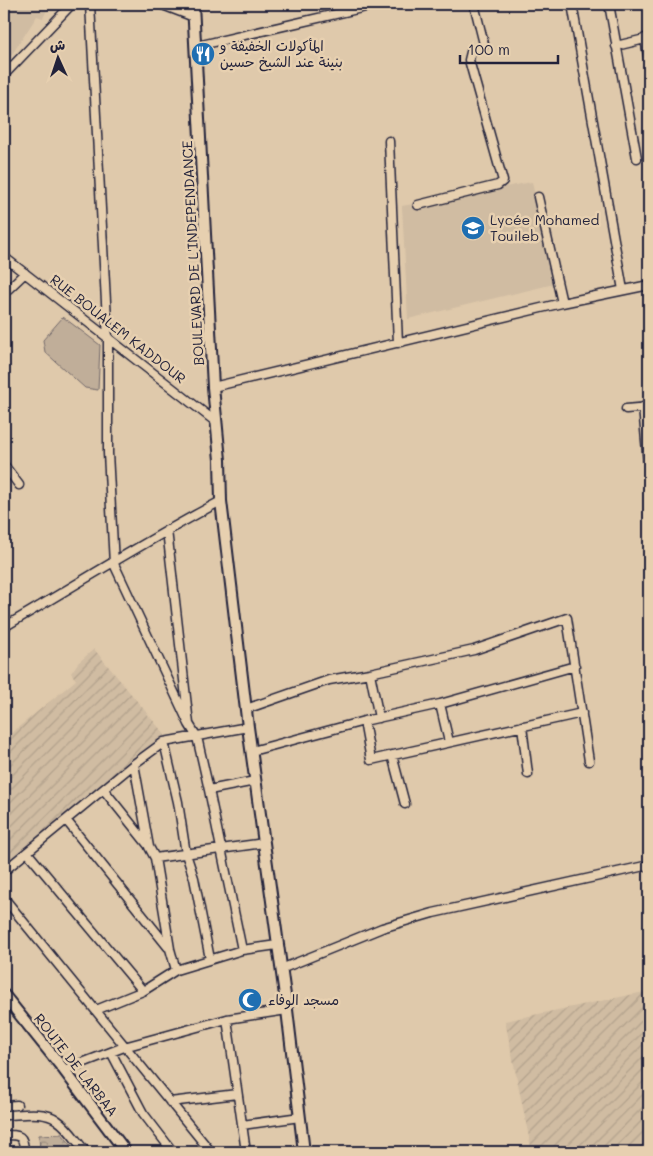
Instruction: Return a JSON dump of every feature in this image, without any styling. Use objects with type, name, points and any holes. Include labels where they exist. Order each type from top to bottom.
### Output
[{"type":"street","points":[[4,75],[72,4]]},
{"type":"street","points":[[90,4],[108,339],[108,453],[114,564],[197,738],[210,790],[242,950]]},
{"type":"street","points":[[160,4],[194,18]]},
{"type":"street","name":"BOULEVARD DE L'INDEPENDANCE","points":[[193,4],[197,46],[213,386],[220,460],[221,501],[255,782],[287,1010],[304,1152]]},
{"type":"street","points":[[197,46],[379,4]]},
{"type":"street","points":[[418,205],[498,185],[503,181],[469,60],[471,52],[481,48],[484,44],[474,4]]},
{"type":"street","points":[[572,4],[623,290]]},
{"type":"street","points":[[608,4],[637,158]]},
{"type":"street","points":[[616,46],[647,38],[649,62]]},
{"type":"street","points":[[389,141],[398,343]]},
{"type":"street","points":[[538,197],[562,303]]},
{"type":"street","name":"RUE BOUALEM KADDOUR","points":[[4,257],[216,422]]},
{"type":"street","points":[[4,292],[25,273]]},
{"type":"street","points":[[213,386],[562,303],[649,285]]},
{"type":"street","points":[[626,409],[646,407],[649,475]]},
{"type":"street","points":[[4,465],[19,485]]},
{"type":"street","points":[[4,627],[114,564],[167,530],[221,501]]},
{"type":"street","points":[[167,530],[189,724]]},
{"type":"street","points":[[246,708],[329,680],[474,650],[567,618],[589,761]]},
{"type":"street","points":[[252,751],[364,721],[440,704],[575,666]]},
{"type":"street","points":[[370,673],[378,718]]},
{"type":"street","points":[[440,704],[449,742]]},
{"type":"street","points":[[364,721],[371,760],[582,713]]},
{"type":"street","points":[[522,726],[528,774]]},
{"type":"street","points":[[4,871],[134,764],[164,742],[197,738],[248,727]]},
{"type":"street","points":[[164,742],[178,802],[186,854],[194,878],[210,959]]},
{"type":"street","points":[[392,755],[405,804]]},
{"type":"street","points":[[134,764],[149,847]]},
{"type":"street","points":[[210,790],[255,782]]},
{"type":"street","points":[[104,790],[149,847],[155,858],[170,948],[176,970]]},
{"type":"street","points":[[66,820],[170,948]]},
{"type":"street","points":[[155,858],[264,843]]},
{"type":"street","points":[[27,852],[143,991]]},
{"type":"street","points":[[281,969],[332,947],[433,913],[649,865]]},
{"type":"street","points":[[4,898],[211,1152]]},
{"type":"street","points":[[96,1010],[143,991],[176,970],[242,950],[277,945]]},
{"type":"street","name":"ROUTE DE LARBAA","points":[[4,996],[64,1070],[125,1152]]},
{"type":"street","points":[[64,1070],[124,1047],[227,1019],[287,1010]]},
{"type":"street","points":[[227,1019],[246,1152]]},
{"type":"street","points":[[111,1052],[143,1113],[173,1152]]},
{"type":"street","points":[[170,1102],[237,1094]]},
{"type":"street","points":[[4,1106],[17,1106]]},
{"type":"street","points":[[4,1115],[41,1114],[53,1117],[60,1121],[86,1152]]},
{"type":"street","points":[[242,1125],[300,1117]]},
{"type":"street","points":[[4,1135],[16,1135],[21,1138],[24,1143],[24,1152]]},
{"type":"shaded area","points":[[4,4],[50,4],[43,18],[37,16],[4,64]]},
{"type":"shaded area","name":"Lycée Mohamed Touileb","points":[[532,182],[554,284],[408,319],[402,206]]},
{"type":"shaded area","points":[[94,649],[165,735],[4,867],[4,739],[76,680],[71,673],[78,663]]},
{"type":"shaded area","points":[[649,991],[649,1152],[532,1152],[505,1021]]},
{"type":"green space","points":[[63,317],[100,345],[98,390],[85,388],[45,352],[43,340]]},
{"type":"green space","points":[[62,1134],[76,1151],[40,1152],[39,1135]]},
{"type":"place","name":"المأكولات الخفيفة و بنينة عند الشيخ حسين","points":[[203,54]]},
{"type":"place","name":"Lycée Mohamed Touileb","points":[[473,228]]},
{"type":"place","name":"مسجد الوفاء","points":[[250,1000]]}]
